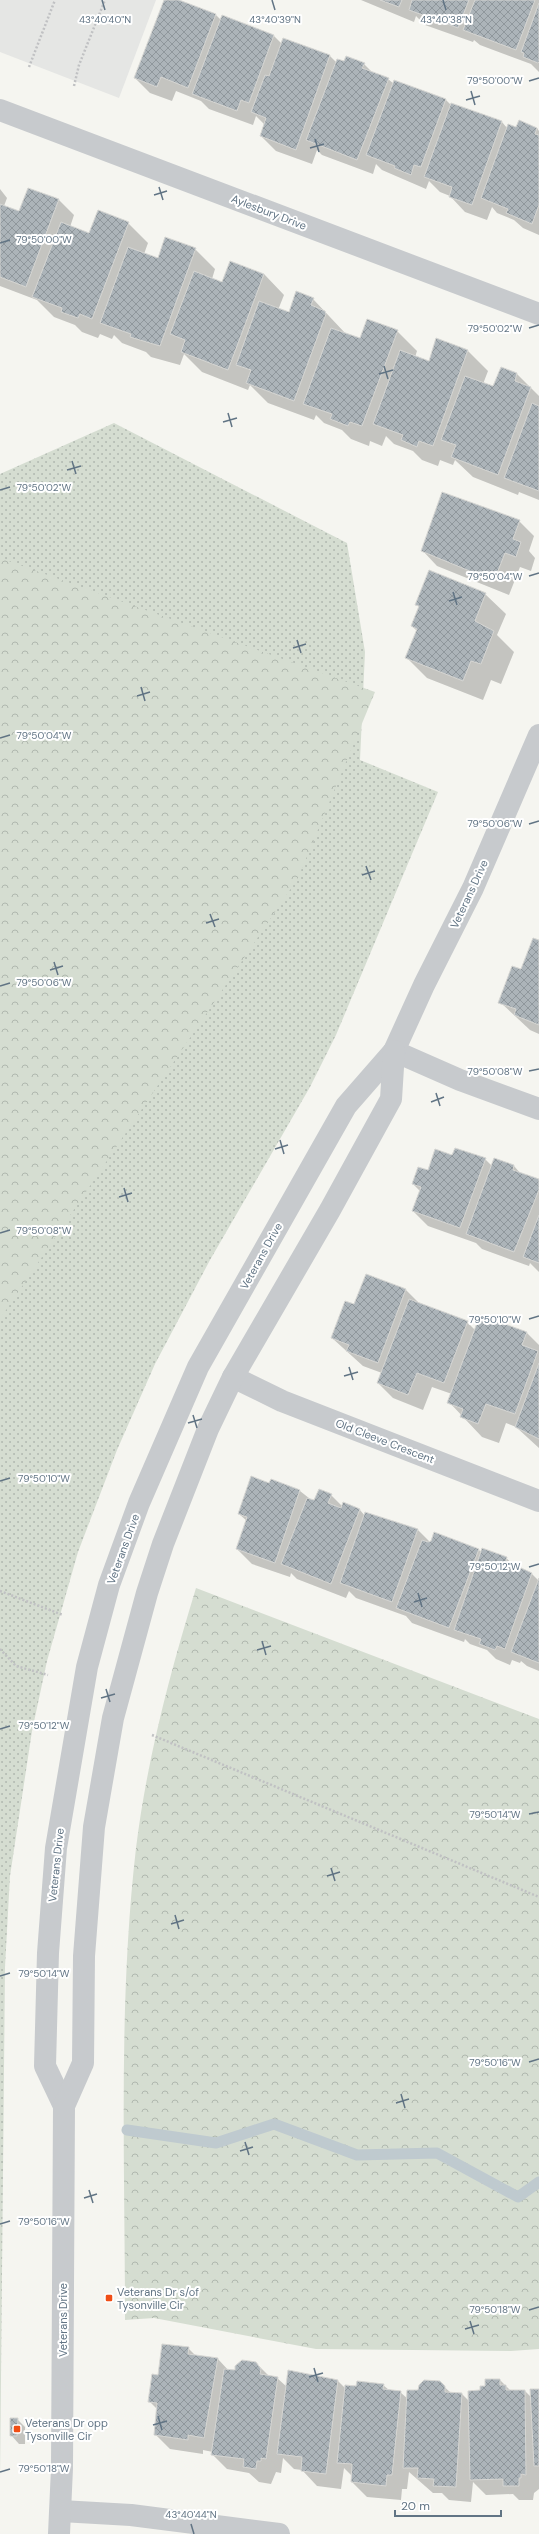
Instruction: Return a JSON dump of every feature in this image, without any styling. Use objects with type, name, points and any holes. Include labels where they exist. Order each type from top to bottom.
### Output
[{"type":"street","name":"Aylesbury Drive","points":[[0,110],[539,314]]},
{"type":"street","name":"Veterans Drive","points":[[64,2106],[45,2066],[48,1953],[56,1855],[87,1666],[110,1585],[139,1503],[198,1367],[346,1106],[394,1051],[424,985],[473,888],[539,735]]},
{"type":"street","name":"Veterans Drive","points":[[59,2534],[61,2511],[64,2106],[83,2063],[84,1956],[94,1827],[113,1718],[128,1657],[163,1544],[208,1429],[232,1377],[333,1204],[391,1099],[394,1051]]},
{"type":"street","points":[[394,1051],[460,1080],[539,1109]]},
{"type":"street","name":"Old Cleeve Crescent","points":[[232,1377],[282,1402],[539,1501]]},
{"type":"street","points":[[61,2511],[132,2515],[279,2534]]},
{"type":"path","points":[[29,67],[55,0]]},
{"type":"path","points":[[74,86],[79,65],[106,0]]},
{"type":"path","points":[[0,1591],[63,1614]]},
{"type":"path","points":[[0,1649],[16,1666],[48,1675]]},
{"type":"path","points":[[152,1735],[539,1897]]},
{"type":"shaded area","points":[[0,0],[156,0],[119,98],[0,52]]},
{"type":"green space","points":[[114,423],[347,543],[365,652],[360,760],[438,792],[336,1035],[310,1087],[210,1260],[155,1364],[117,1450],[78,1552],[47,1661],[32,1731],[10,1876],[5,1967],[0,2481],[0,474]]},
{"type":"green space","points":[[0,558],[375,692],[298,878],[0,1319]]},
{"type":"green space","points":[[196,1588],[539,1719],[539,2349],[511,2351],[316,2349],[154,2318],[125,2320],[124,2084],[130,1907],[136,1848],[146,1782],[168,1684]]},
{"type":"building","points":[[164,0],[179,0],[216,14],[188,88],[161,77],[157,87],[134,78]]},
{"type":"building","points":[[380,0],[402,0],[399,7]]},
{"type":"building","points":[[412,0],[469,0],[458,28],[409,10]]},
{"type":"building","points":[[475,0],[535,0],[516,50],[463,30]]},
{"type":"building","points":[[539,3],[538,63],[523,57],[524,53],[521,52]]},
{"type":"building","points":[[222,15],[274,35],[249,103],[241,100],[237,111],[192,94]]},
{"type":"building","points":[[283,38],[330,55],[296,150],[260,136],[266,118],[251,112],[265,75],[269,76]]},
{"type":"building","points":[[346,56],[365,63],[362,68],[389,78],[357,160],[306,140],[337,59],[344,61]]},
{"type":"building","points":[[394,80],[446,99],[421,167],[414,165],[411,175],[394,168],[395,166],[366,155]]},
{"type":"building","points":[[451,103],[502,121],[472,205],[449,197],[452,187],[424,177]]},
{"type":"building","points":[[519,120],[537,128],[535,134],[539,135],[539,205],[532,224],[506,213],[508,209],[481,198],[508,124],[516,127]]},
{"type":"building","points":[[28,188],[59,199],[26,287],[0,277],[0,204],[19,211]]},
{"type":"building","points":[[98,210],[129,222],[92,319],[80,314],[78,318],[61,312],[62,308],[32,297],[61,222],[89,233]]},
{"type":"building","points":[[165,237],[196,248],[160,346],[130,337],[131,334],[100,323],[128,247],[158,258]]},
{"type":"building","points":[[230,261],[264,274],[228,370],[181,352],[185,340],[170,334],[194,271],[222,282]]},
{"type":"building","points":[[296,291],[314,298],[311,305],[325,311],[326,314],[294,401],[246,383],[251,370],[236,365],[259,301],[289,312]]},
{"type":"building","points":[[367,319],[398,330],[362,426],[350,422],[348,426],[330,419],[332,414],[303,404],[331,328],[360,338]]},
{"type":"building","points":[[436,338],[468,350],[433,446],[419,441],[417,447],[401,440],[403,435],[373,424],[400,350],[429,361]]},
{"type":"building","points":[[501,367],[517,373],[515,381],[531,387],[498,475],[451,457],[456,445],[441,440],[465,376],[493,386]]},
{"type":"building","points":[[532,403],[539,406],[539,491],[504,478]]},
{"type":"building","points":[[442,492],[520,520],[513,539],[521,542],[516,557],[505,553],[494,581],[421,551]]},
{"type":"building","points":[[429,570],[486,593],[475,621],[494,631],[481,664],[471,661],[463,681],[405,658],[417,629],[411,626],[419,606],[415,605]]},
{"type":"building","points":[[533,938],[539,940],[539,1025],[514,1015],[516,1009],[498,1003],[512,966],[521,969]]},
{"type":"building","points":[[455,1148],[486,1158],[460,1228],[412,1211],[421,1187],[412,1184],[418,1167],[428,1170],[435,1149],[452,1155]]},
{"type":"building","points":[[494,1158],[514,1165],[513,1170],[539,1179],[539,1190],[514,1252],[466,1234]]},
{"type":"building","points":[[539,1215],[539,1263],[523,1257]]},
{"type":"building","points":[[366,1274],[406,1289],[378,1363],[346,1351],[349,1345],[331,1338],[345,1301],[354,1304]]},
{"type":"building","points":[[409,1299],[468,1321],[444,1383],[417,1373],[408,1395],[377,1383]]},
{"type":"building","points":[[480,1315],[527,1332],[522,1345],[538,1351],[515,1414],[486,1404],[478,1424],[460,1417],[463,1409],[447,1403]]},
{"type":"building","points":[[539,1363],[539,1439],[515,1427]]},
{"type":"building","points":[[251,1476],[269,1483],[271,1479],[300,1490],[275,1563],[236,1549],[247,1517],[238,1514]]},
{"type":"building","points":[[319,1489],[332,1494],[328,1503],[341,1508],[343,1502],[360,1509],[331,1584],[281,1564],[307,1498],[314,1500]]},
{"type":"building","points":[[365,1512],[418,1529],[392,1602],[340,1583]]},
{"type":"building","points":[[434,1532],[479,1549],[449,1628],[396,1608],[422,1540],[428,1542],[431,1541]]},
{"type":"building","points":[[482,1548],[507,1557],[506,1561],[532,1573],[505,1649],[497,1646],[495,1650],[479,1644],[481,1639],[454,1630]]},
{"type":"building","points":[[539,1578],[539,1663],[511,1652]]},
{"type":"building","points":[[162,2344],[189,2347],[188,2354],[218,2358],[204,2438],[188,2435],[188,2440],[154,2435],[157,2403],[148,2402],[152,2374],[158,2375]]},
{"type":"building","points":[[242,2360],[256,2362],[261,2369],[260,2374],[278,2377],[266,2459],[261,2458],[261,2461],[257,2461],[256,2469],[243,2467],[244,2459],[211,2455],[224,2369],[235,2370],[235,2366]]},
{"type":"building","points":[[288,2370],[338,2380],[326,2474],[301,2471],[302,2457],[277,2454]]},
{"type":"building","points":[[485,2379],[500,2379],[500,2385],[506,2385],[506,2390],[525,2390],[526,2475],[521,2474],[521,2478],[519,2478],[519,2486],[503,2486],[503,2479],[470,2480],[468,2391],[480,2390],[480,2386],[485,2386]]},
{"type":"building","points":[[424,2380],[440,2381],[445,2386],[445,2392],[462,2393],[456,2487],[433,2486],[434,2479],[417,2478],[418,2468],[403,2468],[407,2390],[418,2390],[419,2385]]},
{"type":"building","points":[[357,2381],[384,2384],[383,2389],[401,2391],[392,2475],[387,2475],[386,2486],[351,2482],[352,2464],[337,2463],[345,2385],[356,2386]]},
{"type":"building","points":[[530,2389],[539,2389],[539,2466],[534,2466]]},
{"type":"building","points":[[10,2418],[18,2418],[17,2436],[10,2436]]},
{"type":"waterway","points":[[127,2130],[216,2143],[274,2124],[357,2155],[437,2153],[518,2197],[539,2182]]},
{"type":"place","name":"Veterans Dr s/of Tysonville Cir","points":[[109,2298]]},
{"type":"place","name":"Veterans Dr opp Tysonville Cir","points":[[17,2429]]}]
